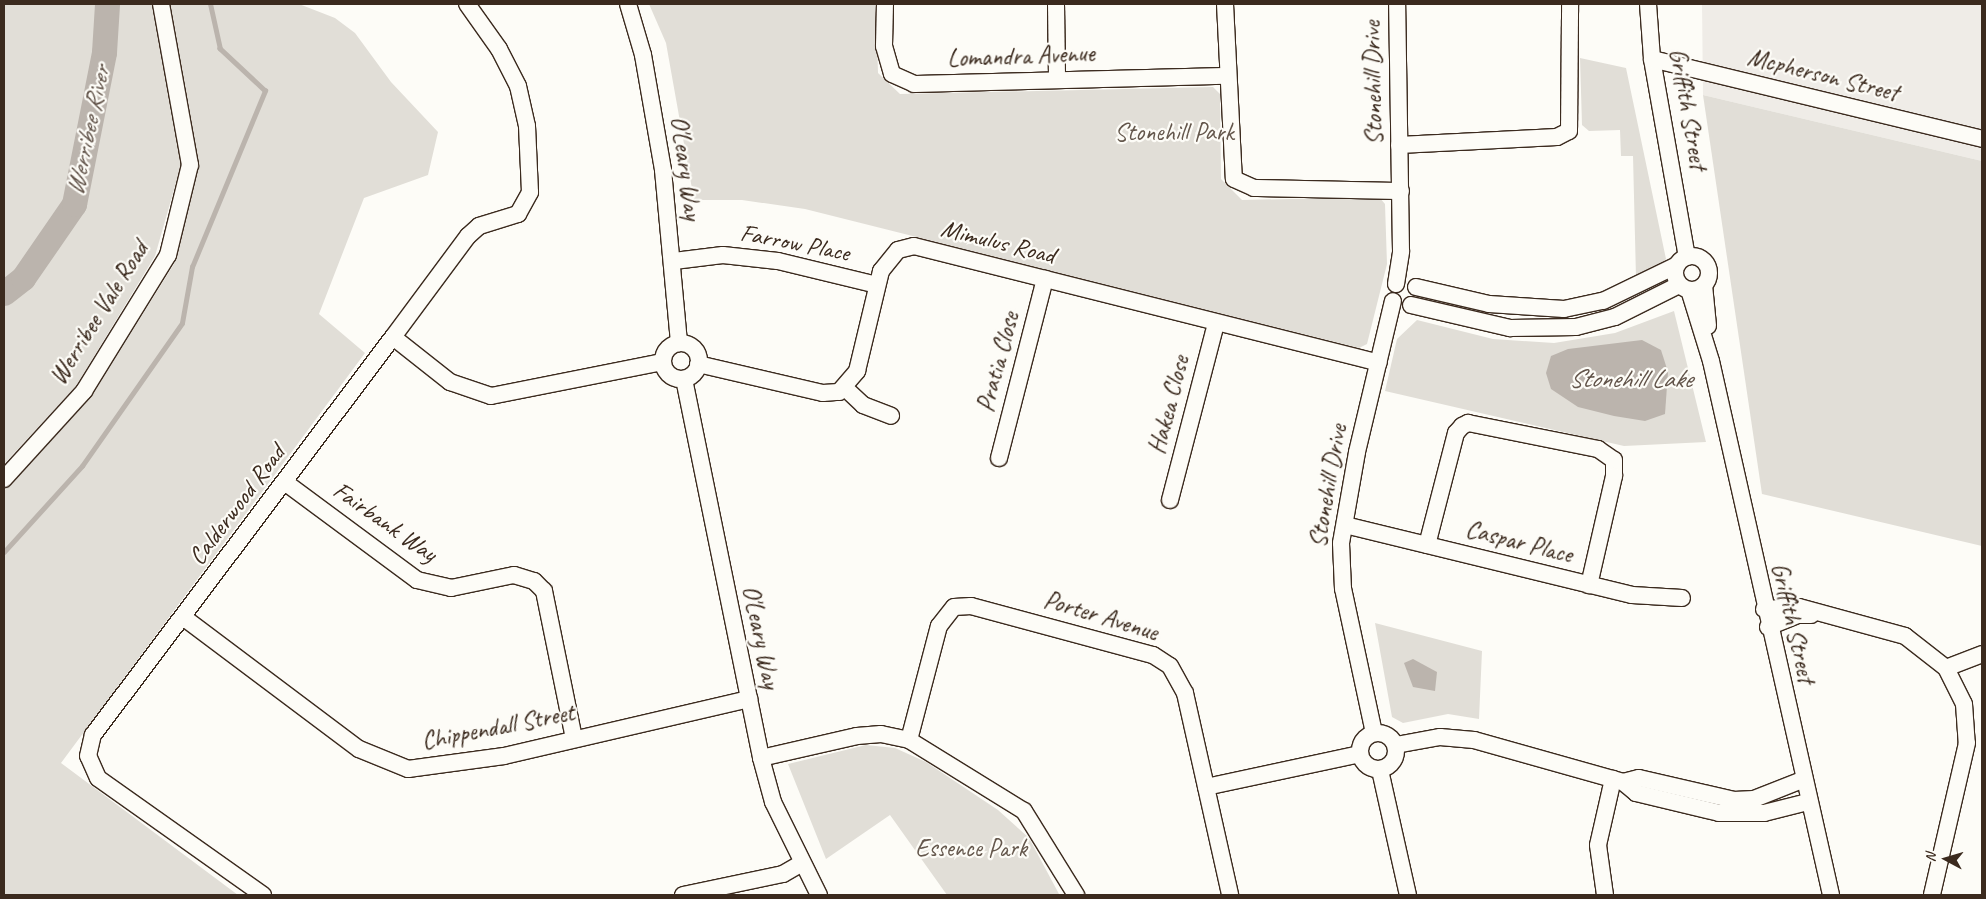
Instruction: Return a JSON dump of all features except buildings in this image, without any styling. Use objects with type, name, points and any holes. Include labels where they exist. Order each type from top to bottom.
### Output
[{"type":"street","name":"Werribee Vale Road","points":[[4,479],[84,391],[168,255],[190,165],[162,4]]},
{"type":"street","name":"Calderwood Road","points":[[262,895],[98,778],[89,766],[93,735],[286,483],[468,236],[524,207],[530,192],[527,126],[518,86],[499,49],[467,4]]},
{"type":"street","name":"O'Leary Way","points":[[628,4],[643,55],[674,261],[679,343]]},
{"type":"street","name":"Lomandra Avenue","points":[[885,4],[884,46],[892,74],[914,84],[1226,76]]},
{"type":"street","points":[[1056,4],[1057,79]]},
{"type":"street","points":[[1225,4],[1226,76],[1234,179],[1254,188],[1401,191]]},
{"type":"street","name":"Stonehill Drive","points":[[1397,4],[1401,251],[1407,284]]},
{"type":"street","points":[[1400,146],[1557,138],[1569,131],[1570,4]]},
{"type":"street","name":"Griffith Street","points":[[1648,4],[1652,59],[1683,223],[1691,287],[1711,360],[1802,780],[1830,895]]},
{"type":"street","name":"Mcpherson Street","points":[[1652,59],[1982,139]]},
{"type":"street","name":"Mimulus Road","points":[[845,388],[857,371],[877,285],[885,264],[905,246],[1045,279],[1379,363]]},
{"type":"street","name":"Farrow Place","points":[[674,261],[723,255],[778,261],[877,285]]},
{"type":"street","points":[[1404,304],[1510,328],[1576,327],[1615,317],[1691,287],[1708,268],[1686,259],[1603,301],[1564,309],[1489,304],[1407,284]]},
{"type":"street","name":"Pratia Close","points":[[999,458],[1045,279]]},
{"type":"street","points":[[1404,304],[1417,298],[1407,284]]},
{"type":"street","points":[[1404,304],[1407,284]]},
{"type":"street","name":"Stonehill Drive","points":[[1374,733],[1343,589],[1345,525],[1356,452],[1379,363],[1386,337],[1404,304]]},
{"type":"street","name":"Hakea Close","points":[[1170,500],[1216,323]]},
{"type":"street","points":[[393,337],[450,382],[491,396],[662,362]]},
{"type":"street","points":[[662,362],[668,348],[679,343],[693,347],[698,364]]},
{"type":"street","points":[[662,362],[672,377],[684,379],[698,364]]},
{"type":"street","points":[[698,364],[823,393],[845,388],[863,405],[891,416]]},
{"type":"street","name":"O'Leary Way","points":[[684,379],[761,758],[773,802],[819,895]]},
{"type":"street","points":[[1427,545],[1456,433],[1462,426],[1468,423],[1598,449],[1614,460],[1614,476],[1589,585]]},
{"type":"street","name":"Fairbank Way","points":[[286,483],[417,580],[451,588],[514,575],[534,581],[544,591],[574,738]]},
{"type":"street","name":"Caspar Place","points":[[1345,525],[1632,595],[1682,598]]},
{"type":"street","name":"Porter Avenue","points":[[909,740],[939,626],[946,612],[971,606],[1134,647],[1170,666],[1185,693],[1230,895]]},
{"type":"street","points":[[1764,609],[1800,607],[1905,636],[1946,668],[1964,704],[1967,743],[1932,895]]},
{"type":"street","points":[[1768,627],[1798,615],[1827,616]]},
{"type":"street","name":"Chippendall Street","points":[[183,617],[336,733],[382,762],[408,770],[433,768],[749,698]]},
{"type":"street","points":[[1946,668],[1982,654]]},
{"type":"street","points":[[1374,733],[1385,734],[1396,745],[1395,758],[1380,770],[1367,766],[1360,754],[1363,741],[1374,733]]},
{"type":"street","points":[[761,758],[856,736],[881,734],[909,740],[1024,811],[1076,895]]},
{"type":"street","points":[[1396,745],[1440,737],[1474,740],[1618,780],[1636,793],[1719,813],[1764,813],[1807,802]]},
{"type":"street","points":[[1206,786],[1360,754]]},
{"type":"street","points":[[1380,770],[1408,895]]},
{"type":"street","points":[[1618,780],[1639,778],[1734,800],[1754,799],[1802,780]]},
{"type":"street","points":[[1606,895],[1598,845],[1618,780]]},
{"type":"street","points":[[683,895],[783,874],[802,863]]},
{"type":"shaded area","points":[[1702,4],[1982,4],[1982,161],[1703,95]]},
{"type":"green space","points":[[4,4],[154,4],[181,165],[155,256],[76,386],[4,464]]},
{"type":"green space","points":[[169,4],[299,4],[335,18],[355,33],[391,82],[438,132],[428,175],[364,198],[319,314],[365,353],[61,763],[238,895],[4,895],[4,491],[93,394],[174,264],[198,168]]},
{"type":"green space","name":"Stonehill Park","points":[[649,4],[876,4],[878,73],[900,94],[1213,87],[1220,94],[1221,179],[1242,200],[1379,197],[1385,204],[1387,264],[1367,344],[1359,348],[805,209],[742,200],[694,200],[666,43]]},
{"type":"green space","points":[[1580,58],[1626,68],[1666,259],[1656,270],[1636,278],[1633,156],[1621,156],[1620,130],[1589,131],[1582,125]]},
{"type":"green space","points":[[1703,95],[1982,161],[1982,546],[1762,494]]},
{"type":"green space","points":[[1674,311],[1706,442],[1624,446],[1385,391],[1397,339],[1417,320],[1493,339],[1554,343],[1615,333]]},
{"type":"green space","points":[[1375,623],[1482,651],[1479,719],[1448,714],[1403,723],[1392,717]]},
{"type":"green space","name":"Essence Park","points":[[866,745],[895,748],[926,762],[998,810],[1029,838],[1059,894],[947,895],[890,815],[826,859],[788,764]]},
{"type":"water","name":"Stonehill Lake","points":[[1642,340],[1661,350],[1668,372],[1665,414],[1645,421],[1614,416],[1578,407],[1551,389],[1546,373],[1551,356],[1568,349]]},
{"type":"water","points":[[1413,659],[1437,672],[1435,691],[1413,687],[1404,663]]},
{"type":"waterway","name":"Werribee River","points":[[4,293],[23,278],[74,204],[104,52],[107,4]]},
{"type":"waterway","points":[[4,552],[82,466],[182,323],[192,267],[265,91],[220,49],[210,4]]}]
